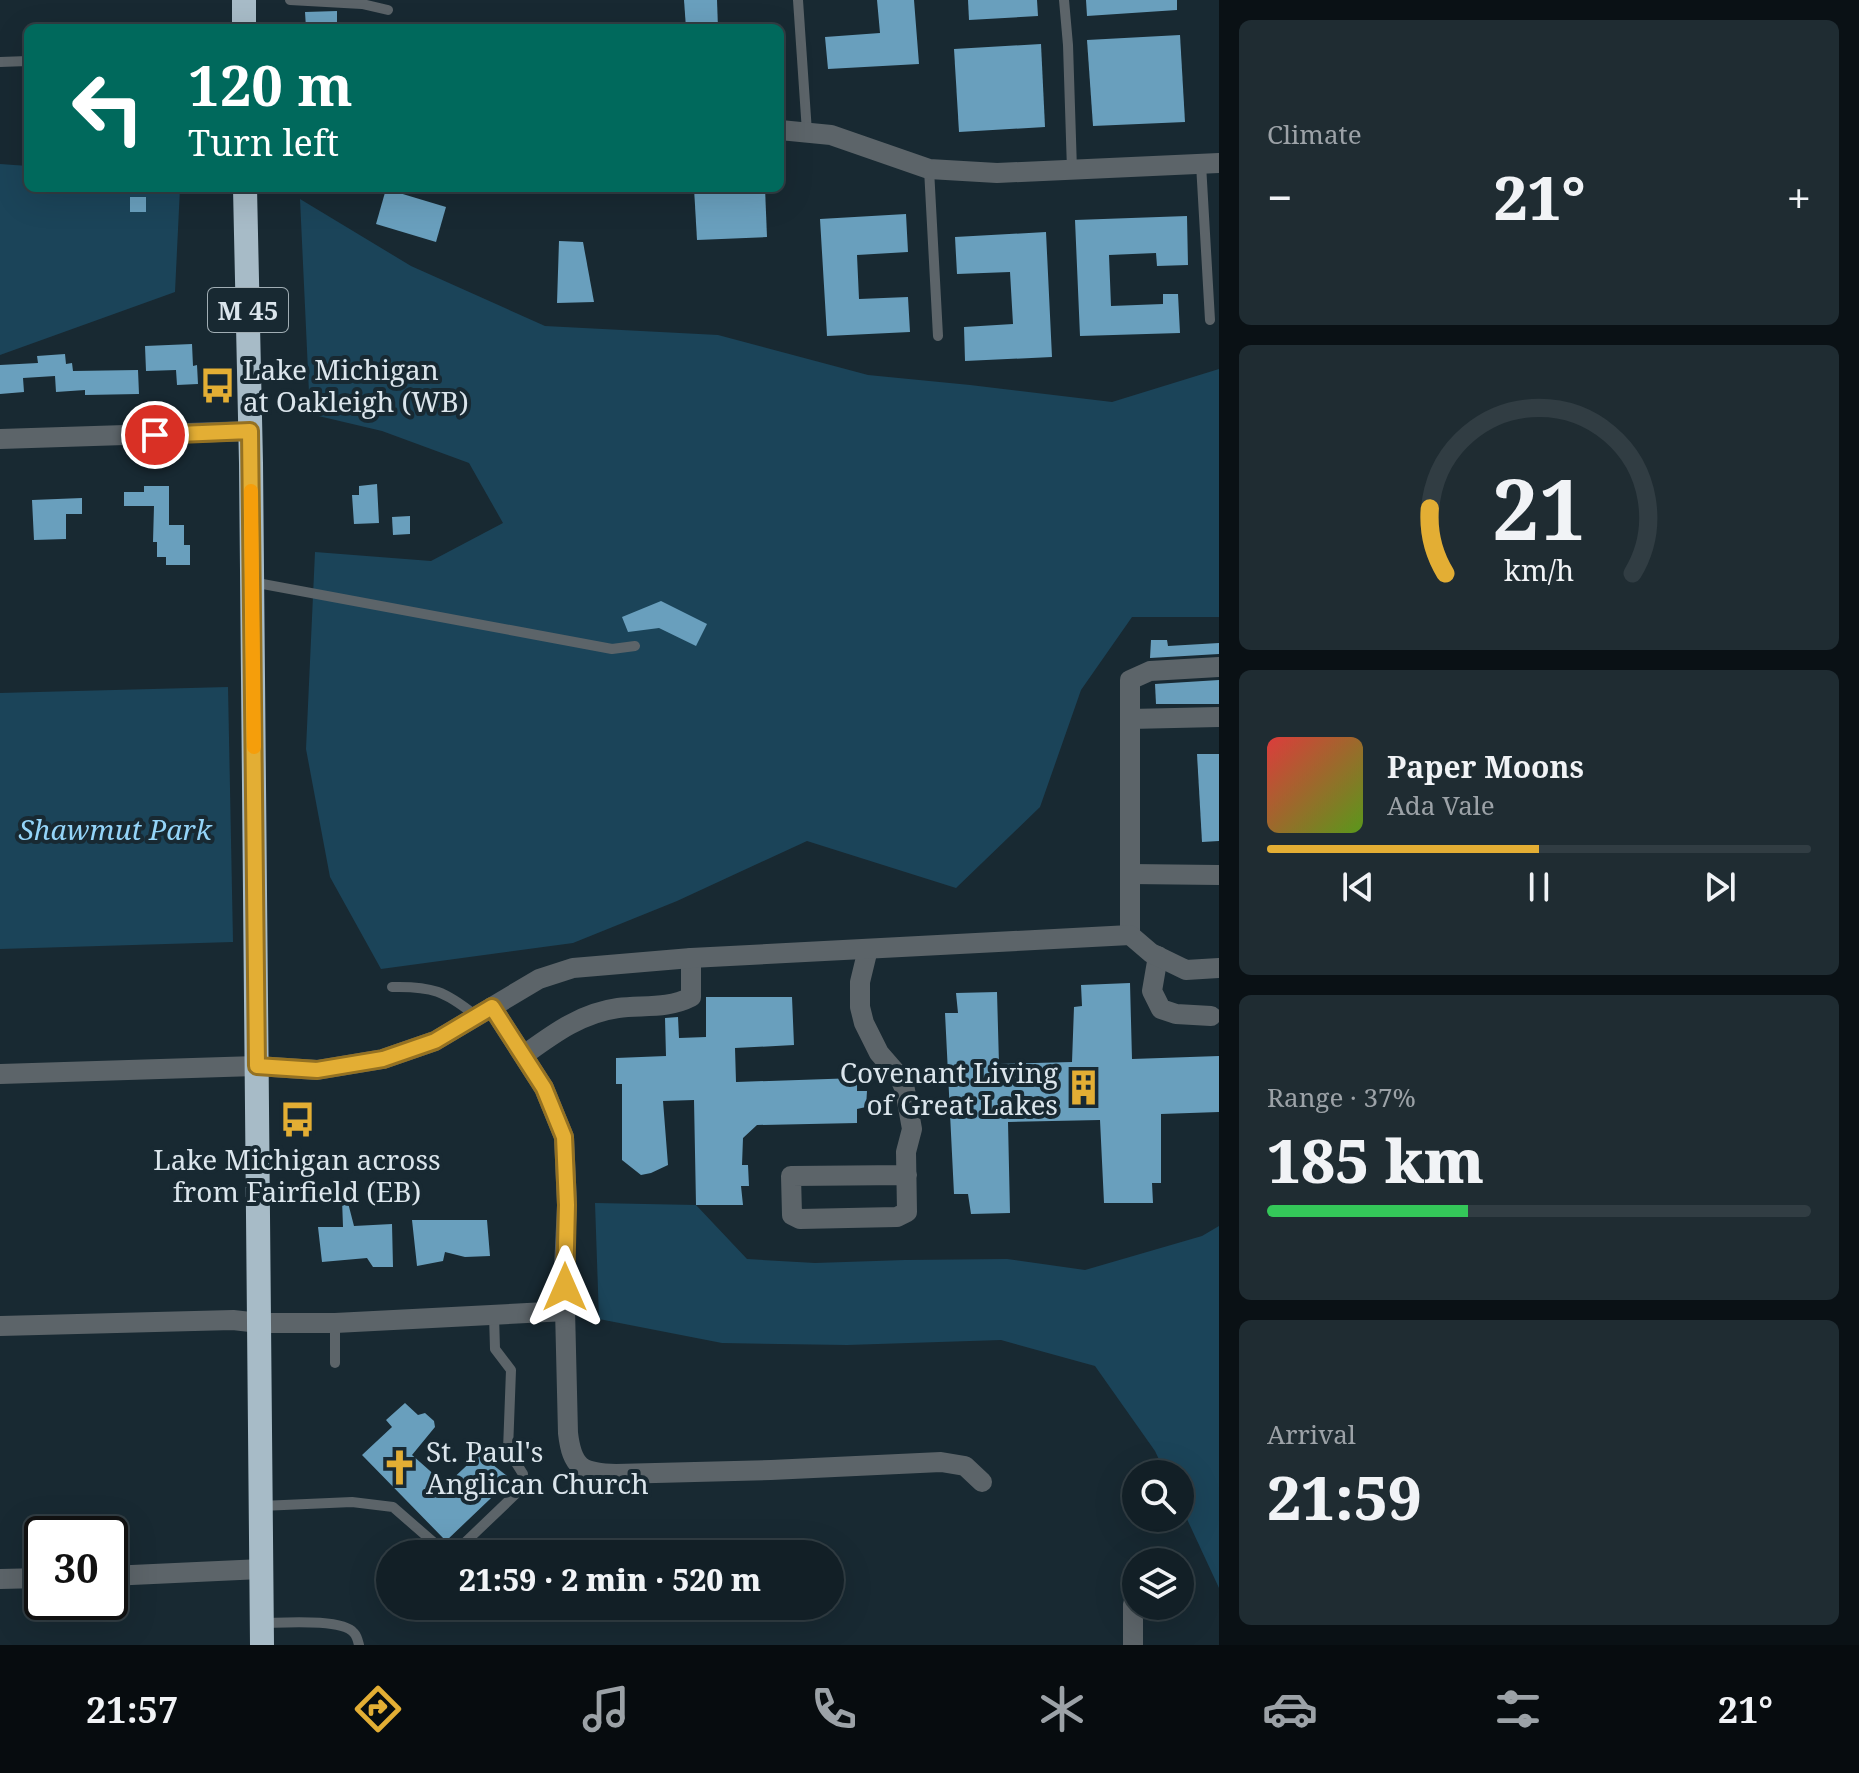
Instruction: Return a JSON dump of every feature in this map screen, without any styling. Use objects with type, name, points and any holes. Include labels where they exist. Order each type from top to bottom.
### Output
[{"type":"highway","points":[[244,0],[244,24]]},
{"type":"highway","name":"M 45","points":[[245,192],[262,1634]]},
{"type":"street","points":[[784,130],[831,135],[929,169],[997,173],[1210,163]]},
{"type":"street","points":[[0,439],[250,431]]},
{"type":"street","points":[[1130,935],[1130,680],[1150,671],[1219,667]]},
{"type":"street","points":[[1130,719],[1219,717]]},
{"type":"street","points":[[1130,874],[1219,875]]},
{"type":"street","points":[[0,1074],[257,1066],[317,1070],[383,1059],[435,1041],[539,979],[573,968],[691,958],[1130,935],[1151,953],[1186,970],[1219,968]]},
{"type":"street","points":[[868,949],[860,982],[860,1007],[864,1023],[879,1053],[899,1076],[905,1090],[912,1129],[906,1152],[907,1175],[907,1212],[897,1217],[800,1219],[792,1215],[791,1176],[907,1175]]},
{"type":"street","points":[[1158,956],[1152,991],[1161,1009],[1176,1014],[1211,1016]]},
{"type":"street","points":[[524,1055],[565,1025],[590,1015],[616,1008],[677,1004],[691,997],[691,958]]},
{"type":"street","points":[[484,1012],[524,1055],[544,1088],[564,1137],[567,1205],[564,1268],[570,1450],[579,1465],[591,1473],[941,1462],[965,1466],[982,1482]]},
{"type":"street","points":[[0,1326],[233,1320],[335,1323],[566,1311]]},
{"type":"street","points":[[128,1575],[262,1569]]},
{"type":"street","points":[[0,1579],[24,1578]]},
{"type":"street","points":[[1133,1620],[1133,1645]]},
{"type":"lane","points":[[290,0],[362,4],[388,10]]},
{"type":"lane","points":[[798,0],[807,132]]},
{"type":"lane","points":[[1064,0],[1072,170]]},
{"type":"lane","points":[[0,62],[24,61]]},
{"type":"lane","points":[[1210,163],[1210,320]]},
{"type":"lane","points":[[929,169],[938,336]]},
{"type":"lane","points":[[252,582],[612,649],[635,646]]},
{"type":"lane","points":[[392,987],[431,989],[484,1012]]},
{"type":"lane","points":[[465,1540],[522,1488],[523,1474],[508,1450],[511,1370],[495,1349],[494,1315]]},
{"type":"lane","points":[[335,1323],[335,1363]]},
{"type":"lane","points":[[261,1506],[352,1502],[393,1507],[433,1540]]},
{"type":"lane","points":[[262,1634],[316,1622],[348,1628],[356,1634],[359,1645]]},
{"type":"green space","points":[[0,164],[24,166],[24,192],[180,192],[175,292],[0,355]]},
{"type":"green space","points":[[300,199],[411,266],[545,326],[718,335],[868,375],[1112,402],[1219,369],[1219,617],[1132,617],[1081,690],[1040,807],[956,888],[807,841],[677,901],[573,943],[381,969],[330,877],[306,749],[315,552],[431,561],[503,523],[469,463],[382,431],[310,414]]},
{"type":"green space","name":"Shawmut Park","points":[[228,687],[233,942],[0,949],[0,693]]},
{"type":"green space","points":[[595,1203],[696,1205],[747,1259],[815,1263],[1007,1259],[1085,1270],[1202,1236],[1219,1226],[1219,1588],[1193,1532],[1194,1460],[1159,1460],[1095,1366],[1001,1340],[847,1345],[722,1343],[599,1319]]},
{"type":"building","points":[[684,0],[717,0],[718,24],[686,24]]},
{"type":"building","points":[[877,0],[914,0],[919,64],[828,69],[825,37],[880,33]]},
{"type":"building","points":[[968,0],[1037,0],[1038,16],[969,20]]},
{"type":"building","points":[[1086,0],[1177,0],[1177,10],[1087,16]]},
{"type":"building","points":[[337,11],[337,24],[306,24],[305,12]]},
{"type":"building","points":[[1180,35],[1185,122],[1093,126],[1087,40]]},
{"type":"building","points":[[1041,44],[1045,127],[959,132],[954,49]]},
{"type":"building","points":[[385,192],[396,192],[446,207],[436,242],[376,224]]},
{"type":"building","points":[[694,192],[765,192],[767,237],[697,240]]},
{"type":"building","points":[[130,197],[146,197],[146,212],[130,212]]},
{"type":"building","points":[[906,214],[908,252],[857,255],[859,299],[908,297],[910,332],[827,336],[820,219]]},
{"type":"building","points":[[1187,216],[1188,265],[1157,266],[1156,253],[1109,255],[1111,306],[1163,304],[1163,294],[1178,294],[1180,333],[1080,336],[1075,220]]},
{"type":"building","points":[[1046,232],[1052,357],[965,361],[964,327],[1013,324],[1010,272],[957,274],[955,237]]},
{"type":"building","points":[[559,241],[583,242],[594,302],[557,303]]},
{"type":"building","points":[[192,344],[198,384],[177,385],[176,370],[146,371],[145,346]]},
{"type":"building","points":[[65,354],[66,364],[72,363],[73,371],[138,370],[139,394],[85,395],[85,390],[56,392],[55,376],[23,378],[24,392],[0,394],[0,365],[38,363],[37,356]]},
{"type":"building","points":[[377,484],[379,523],[354,524],[352,495],[359,495],[359,486]]},
{"type":"building","points":[[144,486],[169,486],[169,525],[184,525],[184,545],[190,545],[190,565],[166,565],[166,557],[157,557],[157,542],[153,542],[154,506],[124,506],[124,492],[144,492]]},
{"type":"building","points":[[82,498],[82,514],[66,514],[66,539],[34,540],[32,500]]},
{"type":"building","points":[[410,516],[410,534],[393,535],[392,517]]},
{"type":"building","points":[[661,601],[707,624],[696,646],[659,628],[628,632],[622,617]]},
{"type":"building","points":[[1151,640],[1167,640],[1168,646],[1219,643],[1219,654],[1150,658]]},
{"type":"building","points":[[1219,680],[1219,704],[1156,704],[1155,684]]},
{"type":"building","points":[[1197,754],[1219,754],[1219,841],[1202,842]]},
{"type":"building","name":"Covenant Living of Great Lakes","points":[[1130,983],[1132,1059],[1219,1056],[1219,1112],[1161,1114],[1161,1183],[1152,1183],[1153,1203],[1104,1203],[1100,1120],[1008,1122],[1010,1213],[971,1214],[968,1194],[954,1194],[945,1013],[958,1013],[956,993],[997,992],[999,1064],[1072,1062],[1074,1007],[1082,1006],[1081,985]]},
{"type":"building","points":[[706,997],[792,997],[794,1045],[735,1048],[736,1082],[857,1078],[857,1091],[867,1091],[866,1107],[857,1109],[857,1123],[757,1125],[743,1138],[742,1165],[748,1165],[749,1186],[741,1186],[743,1205],[696,1205],[694,1100],[663,1101],[668,1165],[641,1175],[622,1160],[622,1084],[616,1084],[616,1058],[666,1056],[665,1018],[678,1017],[679,1038],[706,1037]]},
{"type":"building","points":[[342,1199],[347,1199],[354,1226],[392,1224],[393,1267],[373,1267],[367,1258],[322,1262],[318,1227],[343,1227]]},
{"type":"building","points":[[412,1220],[487,1220],[490,1256],[465,1257],[445,1252],[443,1261],[417,1266]]},
{"type":"building","name":"St. Paul's Anglican Church","points":[[405,1403],[418,1415],[425,1413],[434,1421],[435,1427],[412,1455],[446,1485],[479,1454],[511,1479],[445,1540],[362,1455],[392,1427],[386,1420]]},
{"type":"slow traffic","points":[[251,491],[254,747]]},
{"type":"place","name":"Lake Michigan at Oakleigh (WB)","points":[[217,385]]},
{"type":"place","name":"Covenant Living of Great Lakes","points":[[1084,1088]]},
{"type":"place","name":"Lake Michigan across from Fairfield (EB)","points":[[297,1119]]},
{"type":"place","name":"St. Paul's Anglican Church","points":[[400,1467]]},
{"type":"route","points":[[155,435],[250,431],[257,1066],[317,1070],[383,1059],[435,1041],[492,1007],[544,1088],[564,1137],[567,1205],[565,1287]]}]
